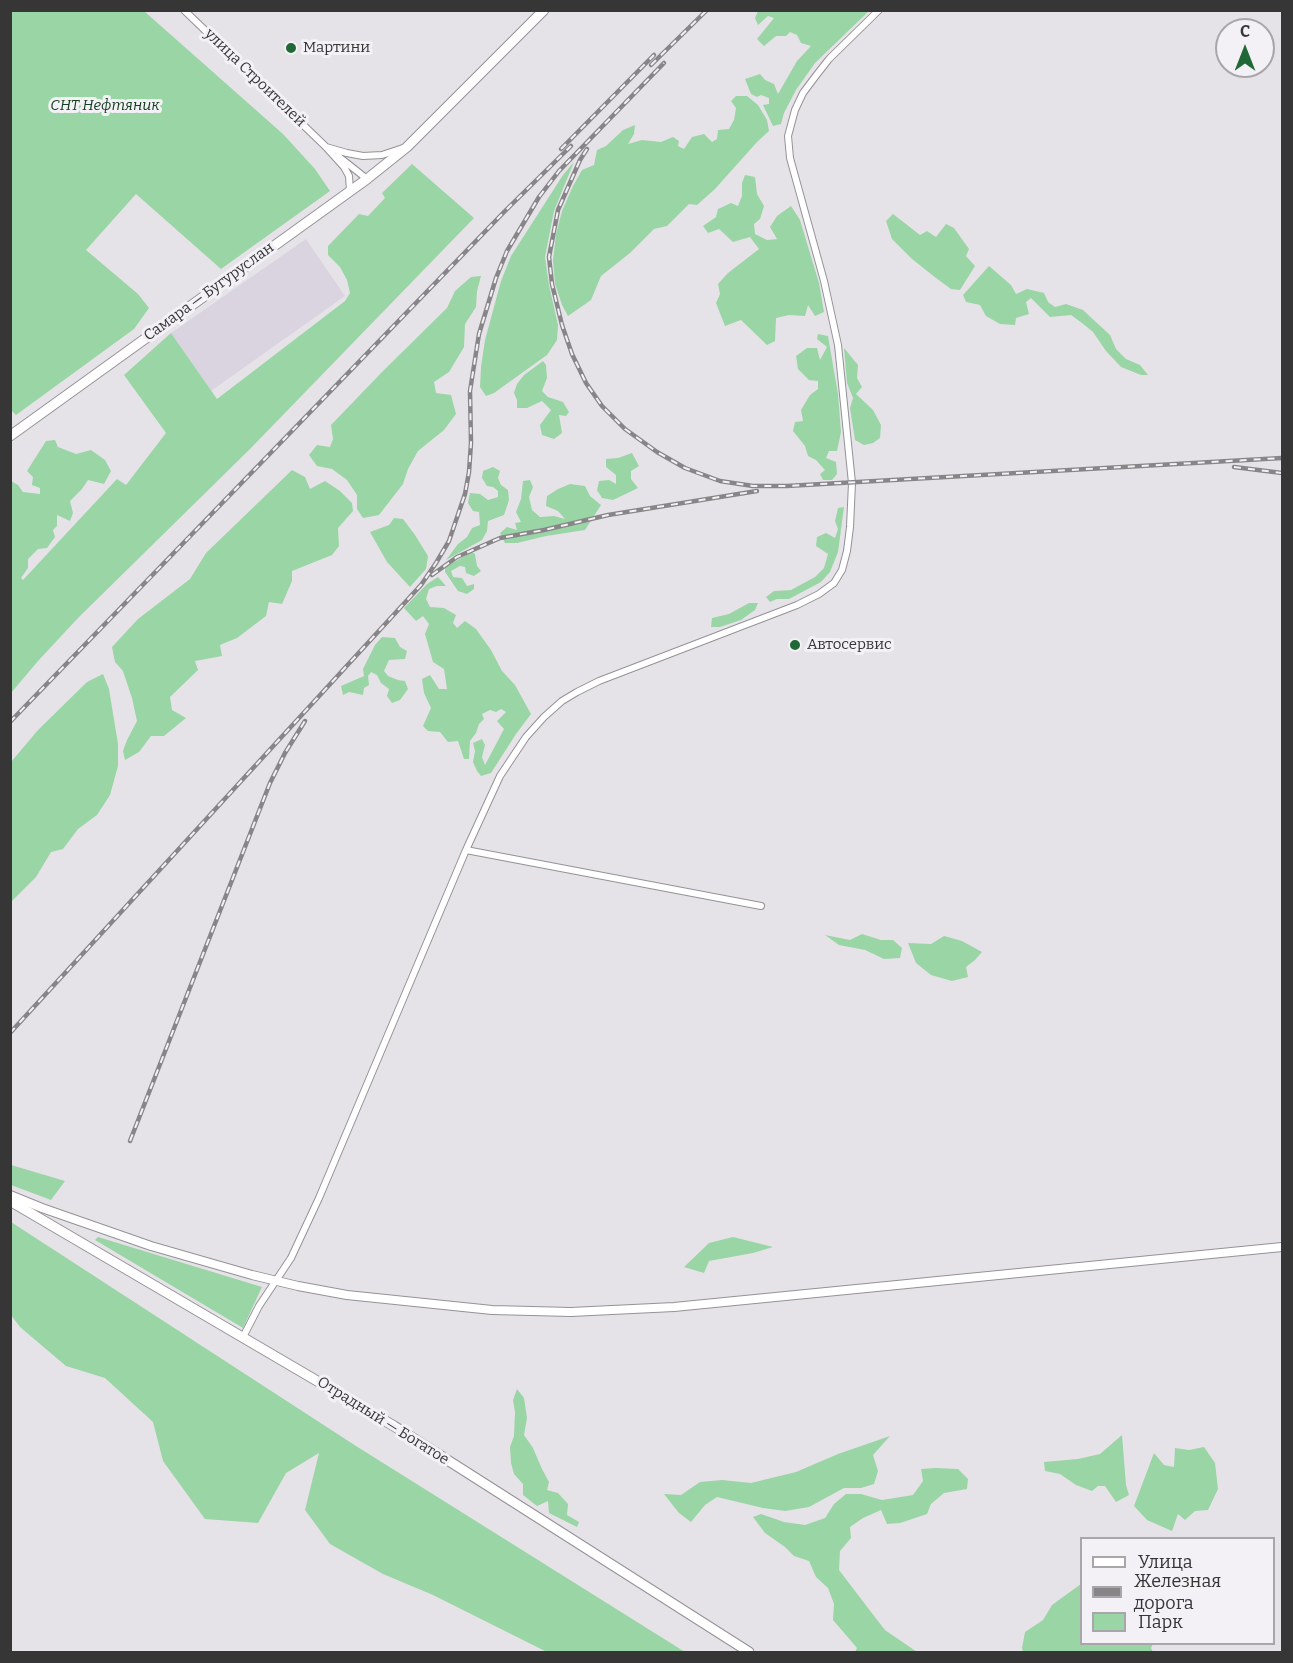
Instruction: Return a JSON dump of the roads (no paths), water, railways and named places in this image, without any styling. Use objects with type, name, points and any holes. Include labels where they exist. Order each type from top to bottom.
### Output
[{"type":"main road","name":"Самара — Бугуруслан","points":[[10,436],[350,191],[407,147],[544,10]]},
{"type":"main road","name":"Отрадный — Богатое","points":[[10,1201],[394,1426],[748,1653]]},
{"type":"street","name":"улица Строителей","points":[[184,10],[325,146]]},
{"type":"street","points":[[243,1337],[259,1306],[291,1258],[319,1198],[466,850],[500,776],[526,737],[562,701],[599,681],[819,594],[834,583],[842,570],[850,527],[852,483],[838,345],[824,281],[790,158],[788,136],[795,110],[803,93],[829,59],[879,10]]},
{"type":"street","points":[[325,146],[363,156],[381,155],[407,147]]},
{"type":"street","points":[[325,146],[367,178]]},
{"type":"street","points":[[325,146],[344,167],[349,176],[350,191]]},
{"type":"street","points":[[466,850],[760,906]]},
{"type":"street","points":[[10,1195],[152,1246],[276,1281],[347,1295],[492,1310],[571,1312],[674,1307],[1282,1246]]},
{"type":"railway","points":[[651,65],[707,10]]},
{"type":"railway","points":[[561,149],[654,55]]},
{"type":"railway","points":[[10,1033],[421,585],[436,563],[449,541],[465,494],[471,443],[470,391],[479,334],[507,251],[539,197],[559,171],[664,63]]},
{"type":"railway","points":[[10,722],[505,211],[571,146]]},
{"type":"railway","points":[[587,149],[558,210],[549,257],[552,284],[562,325],[572,354],[586,383],[602,406],[625,429],[657,452],[685,468],[720,481],[753,486],[787,486],[1282,458]]},
{"type":"railway","points":[[1234,467],[1282,473]]},
{"type":"railway","points":[[432,575],[457,557],[500,538],[608,515],[757,491]]},
{"type":"railway","points":[[130,1141],[270,783],[305,721]]},
{"type":"place","name":"Мартини","points":[[291,48]]},
{"type":"place","name":"Автосервис","points":[[795,645]]},
{"type":"park label","name":"СНТ Нефтяник","points":[[105,106]]}]
